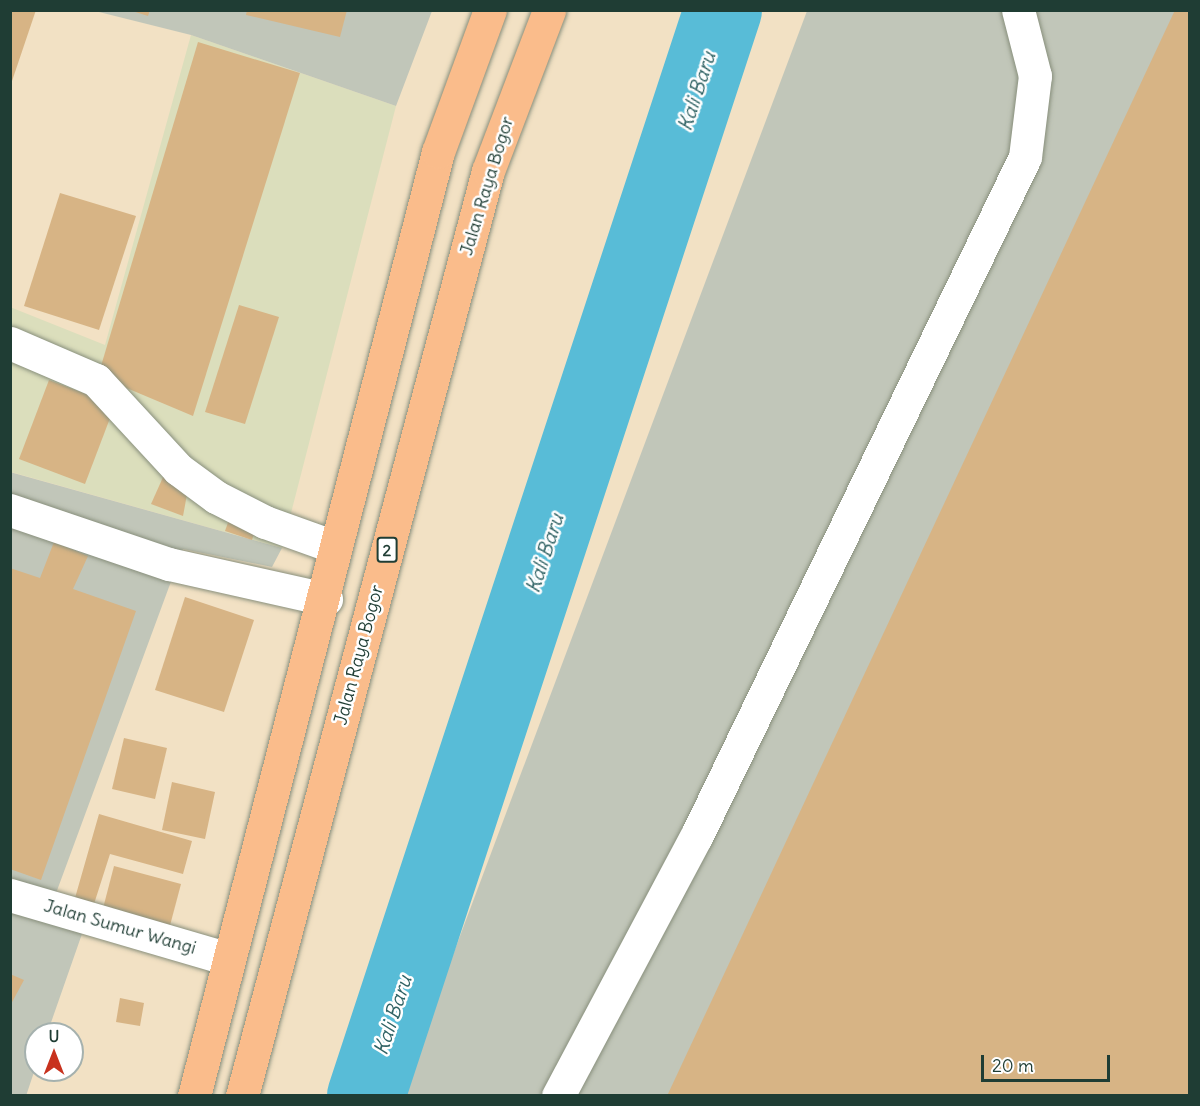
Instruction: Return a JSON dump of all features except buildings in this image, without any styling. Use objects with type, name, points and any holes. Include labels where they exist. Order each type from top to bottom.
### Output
[{"type":"highway","points":[[194,1095],[326,599],[335,547],[438,152],[490,10]]},
{"type":"highway","name":"Jalan Raya Bogor","points":[[242,1095],[488,171],[549,10]]},
{"type":"street","points":[[558,1095],[696,837],[1025,157],[1035,76],[1022,13]]},
{"type":"street","points":[[10,343],[96,380],[178,469],[216,497],[265,522],[335,547]]},
{"type":"street","points":[[10,510],[169,564],[326,599]]},
{"type":"street","name":"Jalan Sumur Wangi","points":[[10,895],[229,959]]},
{"type":"shaded area","points":[[95,11],[432,11],[396,106],[191,35]]},
{"type":"shaded area","points":[[807,11],[1189,11],[1189,1095],[400,1096]]},
{"type":"shaded area","points":[[191,35],[396,106],[282,548],[11,472],[10,307],[105,345]]},
{"type":"shaded area","points":[[10,472],[282,548],[272,567],[183,549],[55,896],[90,911],[51,1022],[24,1022],[24,1082],[31,1082],[26,1096],[10,1095]]},
{"type":"waterway","name":"Kali Baru","points":[[366,1096],[723,10]]}]
